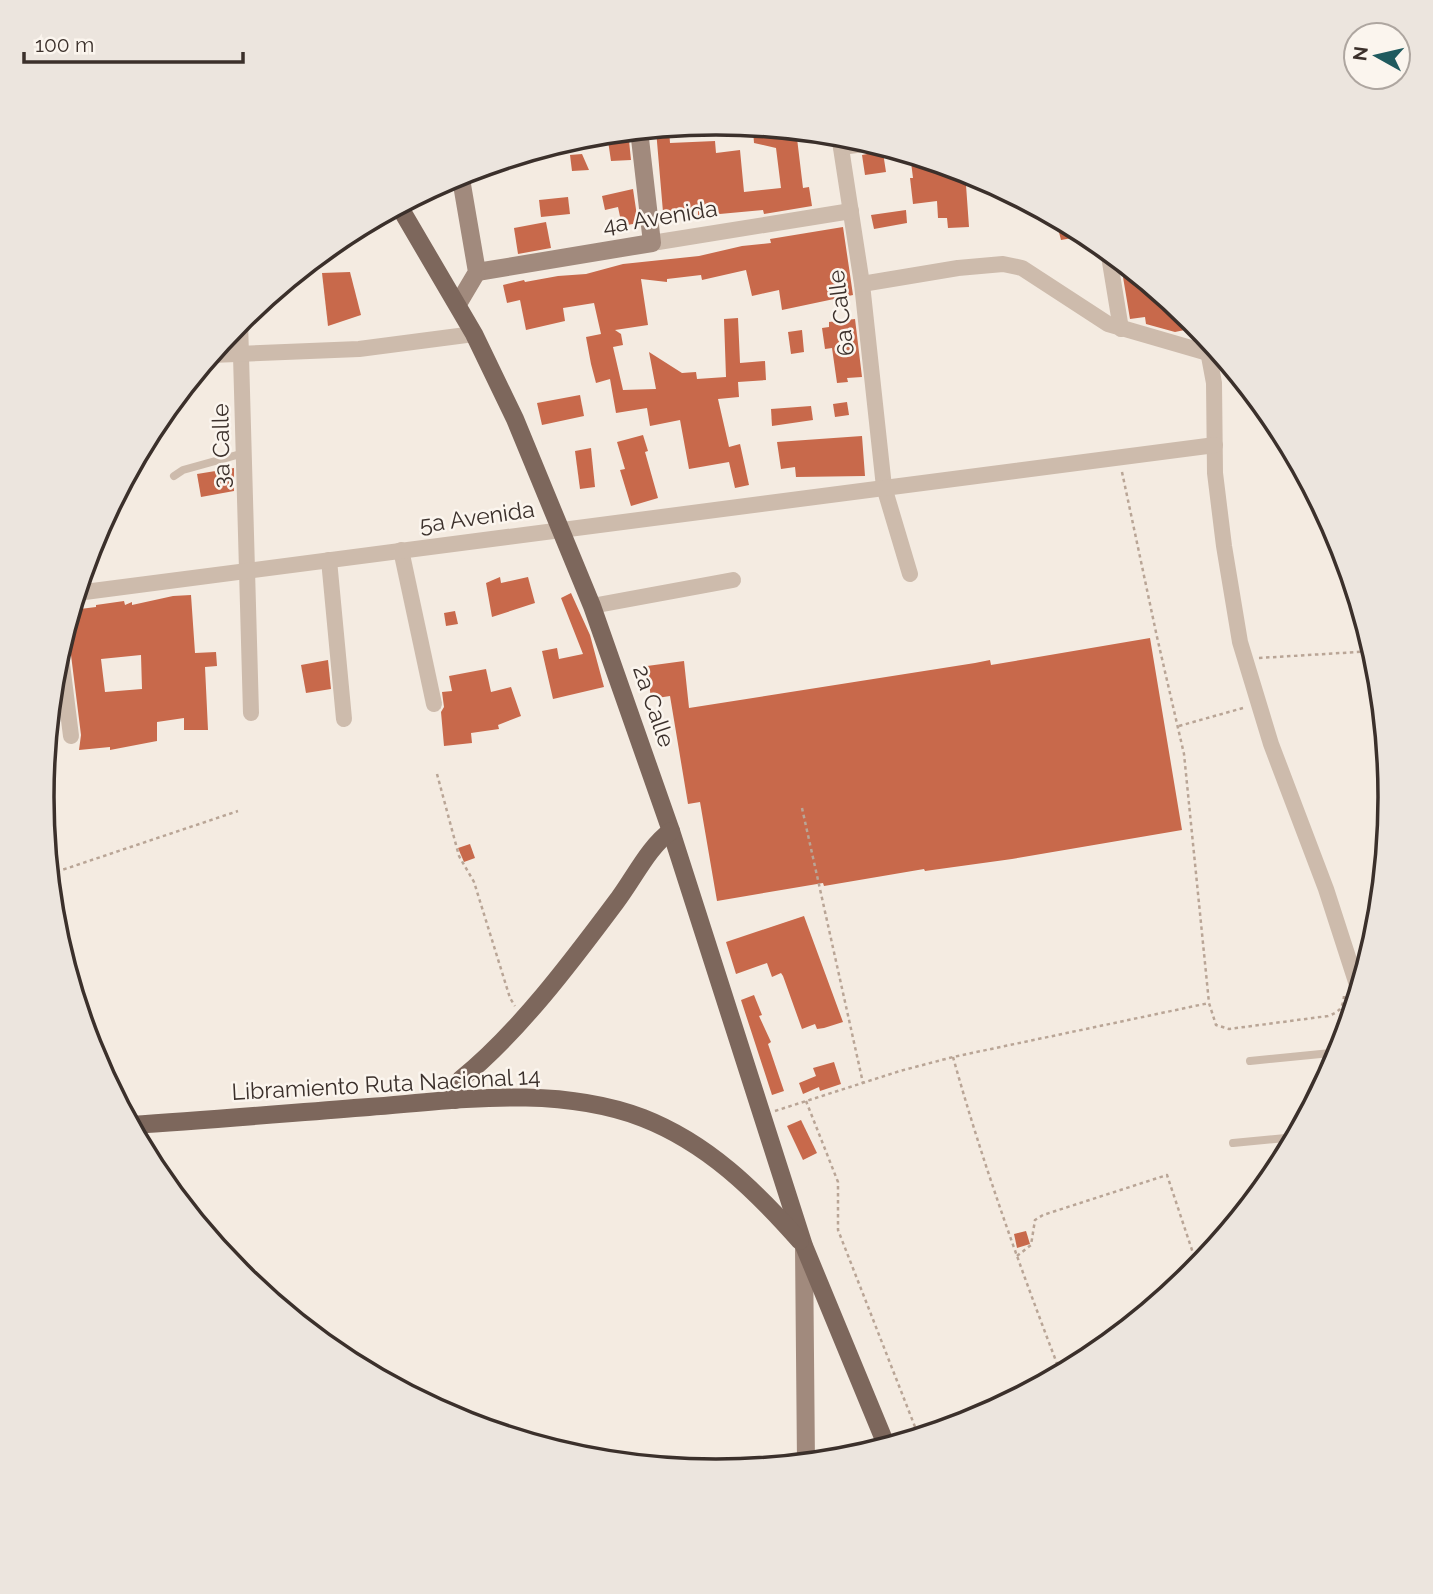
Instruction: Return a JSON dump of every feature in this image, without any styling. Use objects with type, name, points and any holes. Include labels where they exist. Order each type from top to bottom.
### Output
[{"type":"main road","name":"2a Calle","points":[[404,214],[458,304],[515,419],[592,606],[671,831],[804,1246],[883,1438]]},
{"type":"main road","points":[[455,1100],[455,1086],[526,1015],[634,879],[655,845],[671,831]]},
{"type":"main road","name":"Libramiento Ruta Nacional 14","points":[[141,1124],[455,1100],[571,1100],[642,1118],[691,1142],[715,1158],[761,1199],[804,1246]]},
{"type":"street","points":[[640,139],[652,243]]},
{"type":"street","name":"6a Calle","points":[[841,146],[862,284],[884,487],[910,574]]},
{"type":"street","points":[[458,304],[477,272],[462,185]]},
{"type":"street","name":"4a Avenida","points":[[477,272],[851,211]]},
{"type":"street","points":[[862,284],[958,268],[1003,264],[1021,268],[1079,306],[1121,329],[1211,357]]},
{"type":"street","points":[[1110,265],[1121,329]]},
{"type":"street","points":[[224,355],[359,349],[474,334]]},
{"type":"street","name":"3a Calle","points":[[241,336],[251,713]]},
{"type":"street","points":[[1215,361],[1215,472],[1224,546],[1245,659],[1271,744],[1326,889],[1354,977]]},
{"type":"street","name":"5a Avenida","points":[[87,592],[1215,445]]},
{"type":"street","points":[[401,550],[434,704]]},
{"type":"street","points":[[328,560],[344,719]]},
{"type":"street","points":[[592,606],[733,580]]},
{"type":"street","points":[[64,684],[71,736]]},
{"type":"street","points":[[804,1246],[806,1454]]},
{"type":"lane","points":[[174,476],[183,470],[244,453]]},
{"type":"lane","points":[[1250,1062],[1326,1054]]},
{"type":"lane","points":[[1233,1143],[1284,1138]]},
{"type":"path","points":[[1118,457],[1127,486],[1184,754],[1209,1003],[1216,1025],[1229,1029],[1328,1016],[1338,1012],[1343,1006],[1345,984],[1351,970]]},
{"type":"path","points":[[1245,659],[1362,652]]},
{"type":"path","points":[[1179,726],[1259,704]]},
{"type":"path","points":[[437,774],[459,856],[474,882],[510,998],[514,1006],[526,1015]]},
{"type":"path","points":[[802,808],[863,1083]]},
{"type":"path","points":[[59,871],[238,811]]},
{"type":"path","points":[[762,1116],[953,1057],[1209,1003]]},
{"type":"path","points":[[953,1057],[1017,1256],[1058,1365]]},
{"type":"path","points":[[806,1101],[838,1182],[838,1230],[916,1428]]},
{"type":"path","points":[[1017,1256],[1031,1245],[1035,1220],[1043,1215],[1167,1175],[1194,1256]]},
{"type":"building","points":[[670,136],[670,143],[715,141],[716,153],[740,150],[744,192],[781,188],[776,148],[754,143],[753,136],[797,139],[803,188],[809,187],[812,206],[764,214],[763,210],[698,216],[698,209],[663,212],[657,138]]},
{"type":"building","points":[[629,140],[631,160],[611,161],[608,144]]},
{"type":"building","points":[[872,153],[884,156],[886,172],[865,175],[862,155]]},
{"type":"building","points":[[582,154],[589,170],[572,171],[570,155]]},
{"type":"building","points":[[911,164],[969,184],[966,185],[969,227],[948,228],[947,218],[938,218],[937,201],[913,204],[910,178],[913,178]]},
{"type":"building","points":[[633,189],[638,223],[622,226],[618,207],[605,210],[602,196]]},
{"type":"building","points":[[568,197],[570,214],[541,217],[539,200]]},
{"type":"building","points":[[906,210],[907,223],[874,229],[871,215]]},
{"type":"building","points":[[546,222],[551,248],[518,254],[514,228]]},
{"type":"building","points":[[843,227],[853,295],[782,310],[779,290],[752,296],[746,270],[702,280],[701,275],[667,279],[667,282],[641,279],[648,325],[615,330],[621,334],[623,345],[613,347],[623,390],[656,389],[649,352],[682,373],[696,372],[697,379],[726,377],[724,319],[738,318],[740,363],[765,361],[766,380],[738,382],[739,397],[718,399],[729,447],[740,444],[749,485],[735,488],[729,462],[689,469],[680,420],[650,426],[647,408],[616,413],[610,379],[596,383],[591,364],[586,337],[601,334],[594,303],[563,308],[565,321],[526,330],[520,300],[507,303],[503,285],[524,280],[586,274],[623,264],[699,256],[742,246],[771,243],[770,239]]},
{"type":"building","points":[[1058,230],[1072,238],[1061,240]]},
{"type":"building","points":[[350,272],[361,315],[328,326],[322,273]]},
{"type":"building","points":[[1123,277],[1153,299],[1186,330],[1175,332],[1146,324],[1145,317],[1130,319]]},
{"type":"building","points":[[855,319],[862,377],[847,378],[848,382],[837,383],[832,348],[825,349],[822,328],[829,327],[829,322]]},
{"type":"building","points":[[802,330],[804,352],[791,354],[788,332]]},
{"type":"building","points":[[580,395],[584,416],[542,425],[537,403]]},
{"type":"building","points":[[847,402],[849,415],[835,417],[833,404]]},
{"type":"building","points":[[811,406],[813,420],[772,426],[771,409]]},
{"type":"building","points":[[643,435],[658,498],[631,506],[620,470],[625,469],[617,442]]},
{"type":"building","points":[[862,436],[865,476],[796,477],[795,467],[781,469],[777,442]]},
{"type":"building","points":[[591,448],[595,487],[580,489],[575,451]]},
{"type":"building","points":[[234,468],[234,491],[201,497],[197,474]]},
{"type":"building","points":[[500,577],[501,583],[528,577],[535,603],[492,617],[486,583]]},
{"type":"building","points":[[571,593],[590,635],[604,687],[553,699],[542,651],[557,648],[559,659],[583,654],[561,598]]},
{"type":"building","points":[[191,595],[195,653],[216,652],[217,666],[205,667],[208,730],[184,730],[184,718],[157,722],[157,741],[110,750],[110,747],[79,750],[81,735],[71,653],[82,609],[124,601],[125,605],[132,602],[132,605]],"holes":[[[141,655],[142,689],[105,692],[101,659]]]},
{"type":"building","points":[[455,611],[458,624],[446,626],[444,613]]},
{"type":"building","points":[[1150,638],[1182,830],[1012,859],[925,871],[924,869],[824,886],[823,883],[717,901],[700,802],[688,804],[670,696],[651,699],[647,666],[684,661],[689,708],[990,660],[991,665]]},
{"type":"building","points":[[328,660],[331,689],[306,693],[301,665]]},
{"type":"building","points":[[486,669],[491,692],[511,687],[521,716],[498,725],[499,729],[471,733],[472,743],[444,746],[442,692],[452,691],[449,676]]},
{"type":"building","points":[[470,844],[475,858],[464,862],[458,848]]},
{"type":"building","points":[[804,916],[843,1022],[824,1028],[817,1029],[815,1024],[802,1029],[783,976],[781,973],[772,977],[767,963],[736,974],[726,942]]},
{"type":"building","points":[[754,995],[762,1015],[759,1016],[771,1042],[768,1044],[784,1091],[772,1095],[741,1000]]},
{"type":"building","points":[[834,1062],[841,1084],[820,1091],[819,1087],[803,1094],[799,1083],[816,1076],[813,1068]]},
{"type":"building","points":[[801,1120],[817,1153],[803,1160],[787,1126]]},
{"type":"building","points":[[1026,1231],[1030,1244],[1017,1248],[1014,1234]]}]
